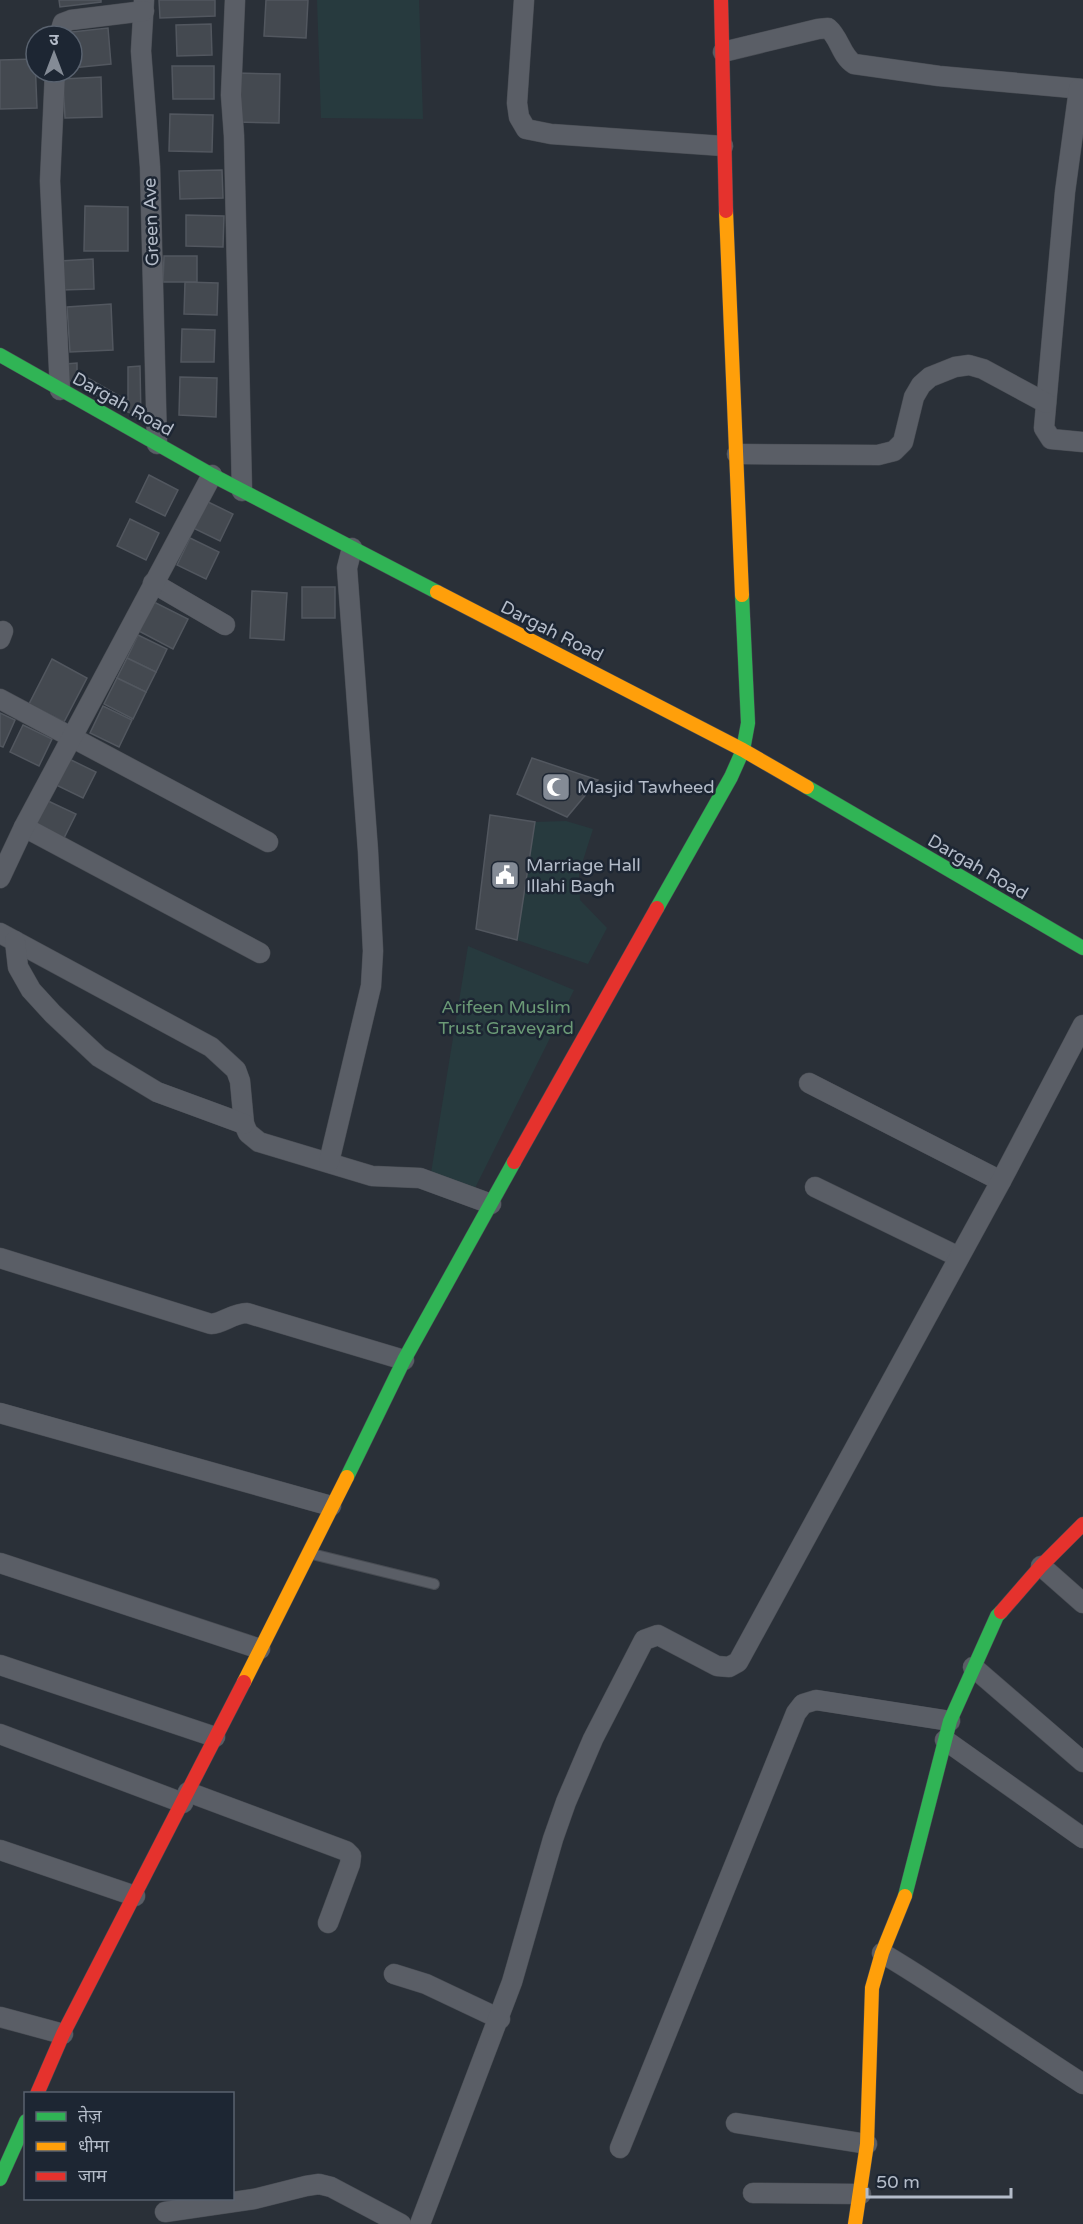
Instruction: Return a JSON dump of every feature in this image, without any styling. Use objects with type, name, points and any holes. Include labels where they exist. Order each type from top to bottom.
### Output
[{"type":"street","points":[[235,0],[231,95],[234,136],[242,491]]},
{"type":"street","points":[[524,0],[517,103],[519,117],[526,129],[551,134],[723,146]]},
{"type":"street","points":[[39,2092],[63,2034],[310,1553],[404,1360],[731,777],[743,750],[748,723],[723,146],[721,0]]},
{"type":"street","points":[[63,24],[71,20],[144,5]]},
{"type":"street","name":"Green Ave","points":[[144,5],[141,51],[150,168],[157,444]]},
{"type":"street","points":[[723,52],[828,28],[836,35],[848,60],[854,64],[939,76],[1081,89],[1065,192],[1044,428],[1051,439],[1083,442]]},
{"type":"street","points":[[54,84],[50,182],[60,390]]},
{"type":"street","name":"Dargah Road","points":[[0,355],[212,476],[743,750],[1083,948]]},
{"type":"street","points":[[737,454],[878,455],[894,451],[903,442],[915,397],[921,385],[930,377],[955,367],[969,365],[983,369],[1046,403]]},
{"type":"street","points":[[0,878],[24,827],[212,476]]},
{"type":"street","points":[[329,1162],[371,986],[373,951],[368,839],[347,568],[352,548]]},
{"type":"street","points":[[153,583],[225,625]]},
{"type":"street","points":[[0,699],[268,842]]},
{"type":"street","points":[[24,827],[260,953]]},
{"type":"street","points":[[8,937],[211,1047],[236,1070],[240,1081],[244,1124],[248,1133],[259,1142],[372,1176],[420,1178],[490,1204]]},
{"type":"street","points":[[8,937],[18,967],[31,990],[99,1057],[157,1092],[244,1124]]},
{"type":"street","points":[[420,2224],[500,2019],[566,1802],[593,1739],[644,1640],[658,1635],[717,1666],[729,1667],[738,1662],[1001,1181],[1083,1025]]},
{"type":"street","points":[[810,1083],[1001,1181]]},
{"type":"street","points":[[815,1187],[959,1257]]},
{"type":"street","points":[[0,1258],[211,1324],[219,1323],[240,1313],[248,1313],[404,1360]]},
{"type":"street","points":[[0,1413],[331,1506]]},
{"type":"street","points":[[855,2224],[867,2144],[872,1988],[882,1953],[908,1887],[950,1721],[997,1616],[1041,1566],[1083,1524]]},
{"type":"street","points":[[0,1563],[260,1649]]},
{"type":"street","points":[[1041,1566],[1083,1603]]},
{"type":"street","points":[[0,1665],[215,1737]]},
{"type":"street","points":[[974,1666],[1083,1762]]},
{"type":"street","points":[[620,2148],[796,1713],[803,1704],[816,1700],[950,1721]]},
{"type":"street","points":[[0,1734],[346,1851],[351,1856],[350,1864],[328,1923]]},
{"type":"street","points":[[945,1740],[1083,1838]]},
{"type":"street","points":[[0,1850],[135,1896]]},
{"type":"street","points":[[882,1953],[932,1983],[1083,2084]]},
{"type":"street","points":[[394,1974],[434,1988],[500,2019]]},
{"type":"street","points":[[0,2017],[63,2034]]},
{"type":"street","points":[[736,2123],[867,2144]]},
{"type":"street","points":[[1,2175],[24,2125]]},
{"type":"street","points":[[165,2212],[254,2199],[319,2184],[331,2187],[401,2224]]},
{"type":"street","points":[[753,2193],[861,2194]]},
{"type":"lane","points":[[310,1553],[434,1584]]},
{"type":"green space","points":[[317,0],[419,0],[423,119],[321,118]]},
{"type":"green space","points":[[566,821],[593,829],[579,873],[580,900],[607,928],[588,964],[517,940],[535,822]]},
{"type":"green space","name":"Arifeen Muslim Trust Graveyard","points":[[468,946],[574,990],[474,1190],[431,1173]]},
{"type":"building","points":[[59,0],[101,0],[101,2],[60,7]]},
{"type":"building","points":[[159,0],[215,0],[215,16],[160,18]]},
{"type":"building","points":[[266,0],[308,0],[306,38],[264,36]]},
{"type":"building","points":[[211,24],[212,55],[177,56],[176,25]]},
{"type":"building","points":[[108,28],[111,64],[84,67],[84,31]]},
{"type":"building","points":[[24,59],[24,84],[36,84],[37,108],[0,109],[0,60]]},
{"type":"building","points":[[172,66],[214,66],[214,99],[173,99]]},
{"type":"building","points":[[236,73],[280,74],[279,123],[236,122]]},
{"type":"building","points":[[101,77],[102,117],[65,118],[63,84],[84,84],[84,78]]},
{"type":"building","points":[[170,114],[213,115],[212,152],[169,151]]},
{"type":"building","points":[[222,170],[223,198],[180,199],[179,171]]},
{"type":"building","points":[[85,206],[128,207],[128,251],[84,251]]},
{"type":"building","points":[[186,215],[224,216],[223,247],[186,246]]},
{"type":"building","points":[[164,256],[197,256],[197,282],[163,282]]},
{"type":"building","points":[[93,259],[94,289],[61,290],[60,261]]},
{"type":"building","points":[[185,282],[218,283],[217,315],[184,314]]},
{"type":"building","points":[[111,304],[113,350],[70,352],[67,307]]},
{"type":"building","points":[[182,329],[215,330],[214,362],[181,362]]},
{"type":"building","points":[[77,363],[77,372],[128,401],[128,367],[140,366],[141,419],[65,378],[65,364]]},
{"type":"building","points":[[180,377],[217,378],[216,417],[179,415]]},
{"type":"building","points":[[149,475],[178,490],[165,516],[136,502]]},
{"type":"building","points":[[204,500],[233,514],[220,541],[191,527]]},
{"type":"building","points":[[130,519],[159,533],[146,560],[117,546]]},
{"type":"building","points":[[190,538],[219,552],[206,579],[177,565]]},
{"type":"building","points":[[302,587],[335,587],[335,618],[302,618]]},
{"type":"building","points":[[252,591],[287,593],[284,640],[250,638]]},
{"type":"building","points":[[148,599],[188,619],[173,649],[133,628]]},
{"type":"building","points":[[138,635],[167,649],[156,672],[127,658]]},
{"type":"building","points":[[127,658],[156,672],[146,692],[117,678]]},
{"type":"building","points":[[52,659],[87,678],[64,722],[29,704]]},
{"type":"building","points":[[117,678],[146,692],[133,719],[104,704]]},
{"type":"building","points":[[103,706],[132,720],[119,747],[90,733]]},
{"type":"building","points":[[0,713],[15,720],[3,747],[0,746]]},
{"type":"building","points":[[23,725],[52,739],[39,766],[10,752]]},
{"type":"building","points":[[67,758],[96,772],[83,798],[54,784]]},
{"type":"building","name":"Masjid Tawheed","points":[[532,758],[598,780],[567,817],[517,794]]},
{"type":"building","points":[[46,800],[76,814],[63,840],[33,826]]},
{"type":"building","name":"Marriage Hall Illahi Bagh","points":[[490,815],[535,822],[517,940],[476,929]]},
{"type":"traffic: fast","points":[[0,355],[212,475],[437,592]]},
{"type":"traffic: fast","points":[[657,908],[731,777],[743,750],[748,723],[742,595]]},
{"type":"traffic: fast","points":[[807,787],[1083,948]]},
{"type":"traffic: fast","points":[[347,1477],[404,1360],[514,1162]]},
{"type":"traffic: fast","points":[[905,1896],[950,1721],[997,1616],[1001,1612]]},
{"type":"traffic: fast","points":[[0,2179],[24,2125]]},
{"type":"traffic: slow","points":[[726,211],[742,595]]},
{"type":"traffic: slow","points":[[437,592],[743,750],[807,787]]},
{"type":"traffic: slow","points":[[244,1682],[347,1477]]},
{"type":"traffic: slow","points":[[855,2224],[867,2144],[872,1988],[882,1953],[905,1896]]},
{"type":"traffic: jam","points":[[721,0],[726,211]]},
{"type":"traffic: jam","points":[[514,1162],[657,908]]},
{"type":"traffic: jam","points":[[1001,1612],[1041,1566],[1083,1524]]},
{"type":"traffic: jam","points":[[38,2092],[63,2034],[244,1682]]},
{"type":"place","name":"Masjid Tawheed","points":[[556,787]]},
{"type":"place","name":"Marriage Hall Illahi Bagh","points":[[505,875]]}]
